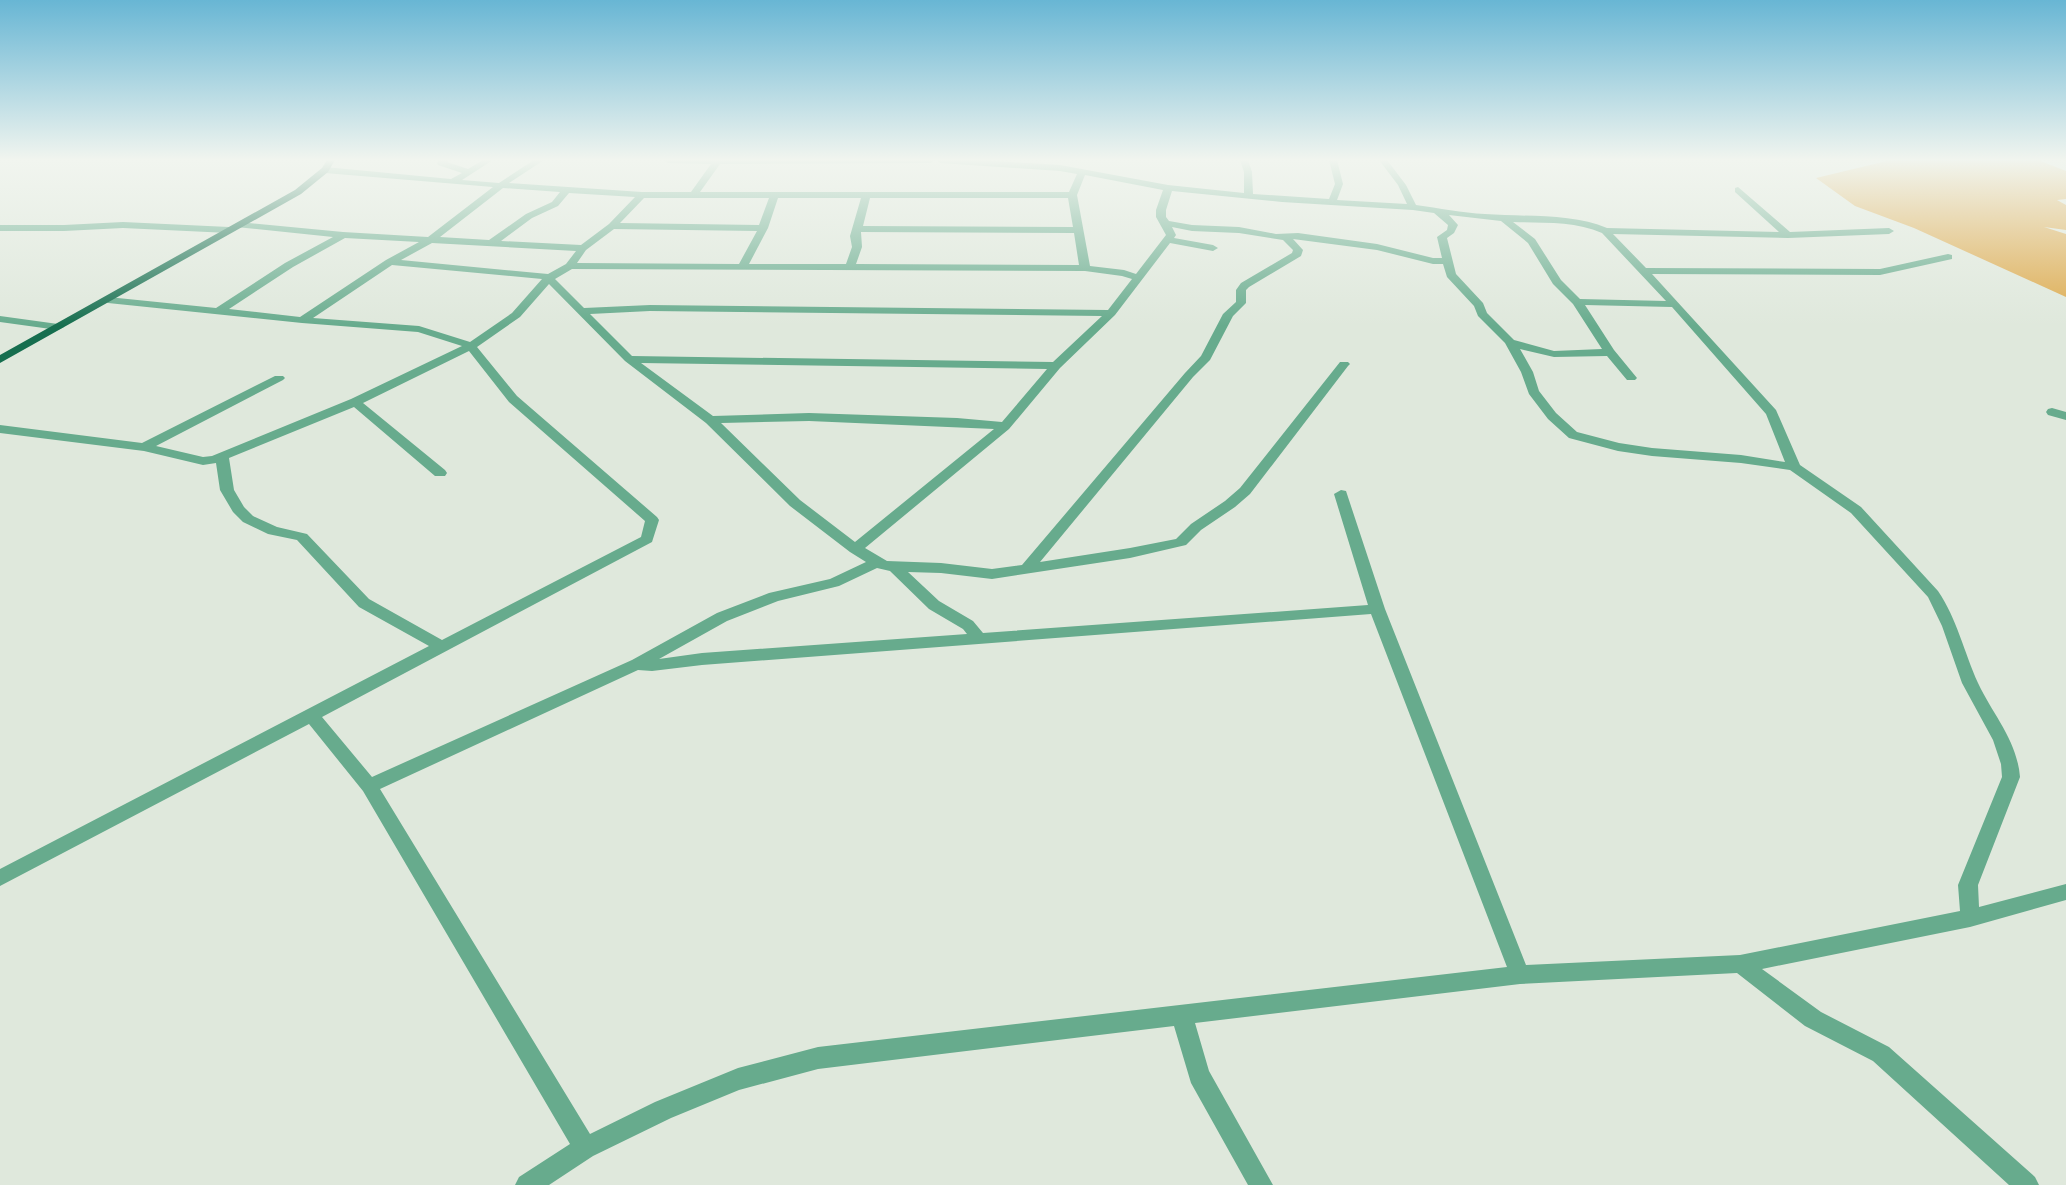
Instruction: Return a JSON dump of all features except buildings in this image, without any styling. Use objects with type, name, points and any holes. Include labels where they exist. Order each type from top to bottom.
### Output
[{"type":"main road","points":[[0,360],[257,215]]},
{"type":"street","points":[[302,320],[390,262],[430,240],[462,215]]},
{"type":"street","points":[[491,243],[530,215]]},
{"type":"street","points":[[0,428],[144,447],[202,461],[222,458],[355,402],[471,346],[516,315],[549,278],[570,266],[583,248],[612,226],[622,215]]},
{"type":"street","points":[[742,267],[767,215]]},
{"type":"street","points":[[850,267],[857,247],[855,236],[862,215]]},
{"type":"street","points":[[1075,215],[1085,268]]},
{"type":"street","points":[[1161,215],[1166,223],[1169,238]]},
{"type":"street","points":[[1442,215],[1453,225],[1451,231],[1442,237],[1451,274]]},
{"type":"street","points":[[1473,215],[1504,219],[1570,222],[1594,226],[1605,231],[1675,304],[1772,413],[1794,467]]},
{"type":"street","points":[[1766,215],[1788,235]]},
{"type":"street","points":[[1504,219],[1532,241],[1557,282],[1577,302],[1610,352],[1631,378]]},
{"type":"street","points":[[1166,223],[1192,228],[1239,230],[1276,237],[1298,236],[1377,247],[1433,261],[1448,261]]},
{"type":"street","points":[[0,228],[64,228],[123,225],[234,228],[583,248]]},
{"type":"street","points":[[612,226],[762,228]]},
{"type":"street","points":[[855,549],[1004,426],[1056,366],[1111,313],[1140,278],[1169,238],[1192,228]]},
{"type":"street","points":[[858,229],[1078,230]]},
{"type":"street","points":[[1605,231],[1788,235],[1889,231]]},
{"type":"street","points":[[217,312],[289,265],[343,235]]},
{"type":"street","points":[[1027,568],[1189,375],[1206,358],[1221,330],[1224,319],[1241,303],[1242,290],[1245,285],[1297,254],[1298,250],[1286,237]]},
{"type":"street","points":[[1169,238],[1213,248]]},
{"type":"street","points":[[1643,271],[1880,272],[1948,257]]},
{"type":"street","points":[[1433,261],[1451,274],[1479,305],[1482,314],[1502,332],[1510,342],[1526,372],[1533,391],[1552,416],[1573,435],[1618,447],[1652,452],[1741,459],[1794,467],[1856,510],[1933,594],[1944,609],[1970,683],[2004,745],[2011,762],[2011,776],[1968,885],[1970,918]]},
{"type":"street","points":[[390,262],[549,278],[629,359],[710,420],[795,503],[855,549],[884,566],[962,570],[992,574],[1130,553],[1181,542],[1187,533],[1224,506],[1238,499],[1344,364]]},
{"type":"street","points":[[570,266],[1085,268],[1124,273],[1140,278]]},
{"type":"street","points":[[0,878],[647,539],[652,520],[513,399],[471,346],[420,328],[302,320],[108,300]]},
{"type":"street","points":[[1577,302],[1675,304]]},
{"type":"street","points":[[580,311],[650,308],[1111,313]]},
{"type":"street","points":[[0,319],[58,327]]},
{"type":"street","points":[[1510,342],[1530,350],[1554,354],[1610,352]]},
{"type":"street","points":[[629,359],[1056,366]]},
{"type":"street","points":[[144,447],[279,378]]},
{"type":"street","points":[[355,402],[440,473]]},
{"type":"street","points":[[2052,412],[2066,416]]},
{"type":"street","points":[[710,420],[809,417],[957,422],[1004,426]]},
{"type":"street","points":[[222,458],[227,490],[238,509],[248,519],[273,531],[302,538],[364,603],[408,626],[442,647]]},
{"type":"street","points":[[1341,494],[1377,609],[1520,975]]},
{"type":"street","points":[[368,786],[636,664],[722,617],[774,597],[834,584],[877,562]]},
{"type":"street","points":[[894,566],[934,605],[968,625],[980,639]]},
{"type":"street","points":[[636,664],[1377,609]]},
{"type":"street","points":[[312,716],[368,786],[585,1148]]},
{"type":"street","points":[[526,1185],[585,1148],[663,1110],[738,1079],[818,1058],[1520,975],[1740,964],[1970,918],[2066,892]]},
{"type":"street","points":[[1740,964],[1813,1019],[1881,1054],[2027,1185]]},
{"type":"street","points":[[1182,1015],[1200,1075],[1261,1185]]},
{"type":"shaded area","points":[[1880,215],[2066,215],[2066,230],[2044,227],[2066,234],[2066,297],[1914,228]]}]
